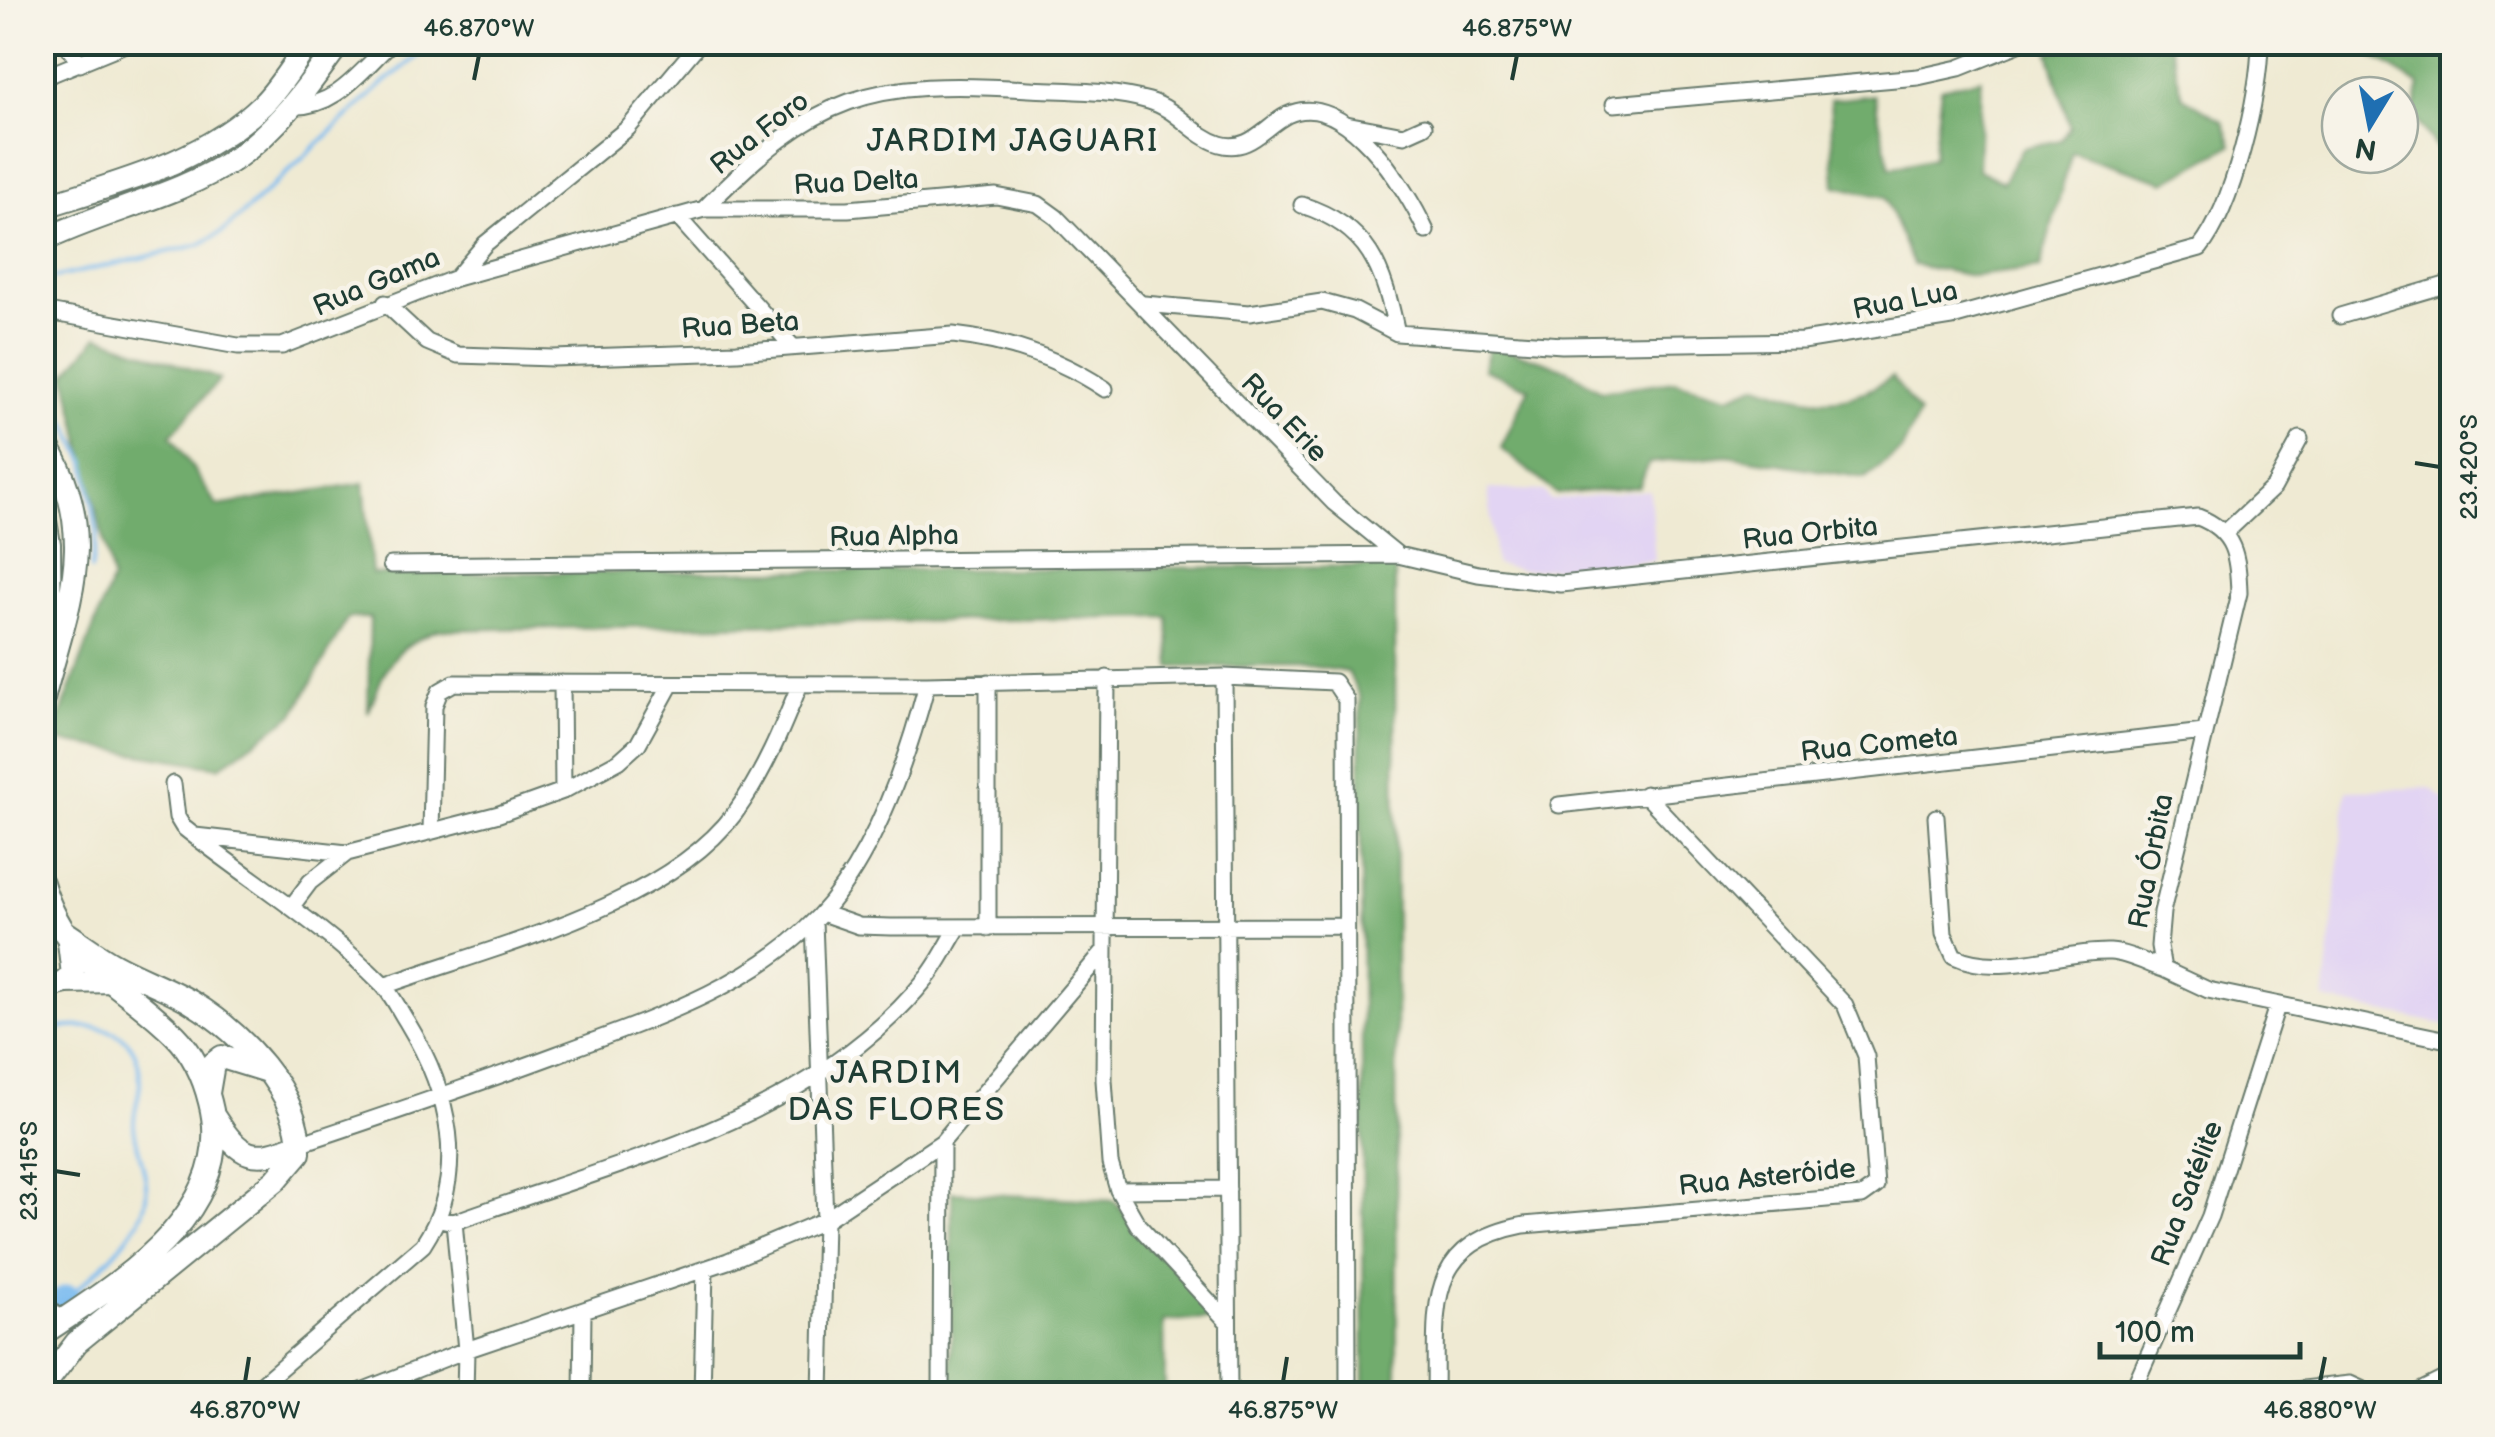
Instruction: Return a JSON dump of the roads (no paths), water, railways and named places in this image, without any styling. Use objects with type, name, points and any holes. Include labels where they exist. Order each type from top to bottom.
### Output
[{"type":"main road","points":[[42,208],[161,169],[216,141],[263,104],[309,42]]},
{"type":"main road","points":[[42,241],[199,179],[237,157],[292,106],[340,42]]},
{"type":"main road","points":[[42,437],[70,490],[78,544],[71,609],[42,703]]},
{"type":"main road","points":[[42,503],[49,544],[51,670]]},
{"type":"main road","points":[[42,882],[74,961],[73,975],[49,989]]},
{"type":"main road","points":[[65,935],[105,979],[186,1046],[208,1093],[214,1117],[228,1140],[248,1155],[264,1156],[299,1144]]},
{"type":"main road","points":[[49,1313],[136,1281],[292,1165],[299,1144],[293,1118],[267,1072],[231,1032],[189,1001],[65,935]]},
{"type":"main road","points":[[208,1093],[213,1064],[222,1057],[267,1072]]},
{"type":"main road","points":[[42,1388],[190,1213],[207,1174],[214,1117]]},
{"type":"street","points":[[64,42],[80,64]]},
{"type":"street","points":[[42,78],[130,42]]},
{"type":"street","points":[[292,106],[325,102],[369,69],[392,42]]},
{"type":"street","name":"Rua Gama","points":[[42,312],[258,348],[295,342],[456,278],[484,244],[628,128],[700,42]]},
{"type":"street","points":[[1614,104],[1918,76],[1959,68],[2024,42]]},
{"type":"street","name":"Rua Lua","points":[[1396,333],[1594,346],[1803,341],[1952,317],[2176,258],[2200,248],[2220,213],[2255,87],[2260,42]]},
{"type":"street","name":"Rua Foro","points":[[704,210],[752,163],[840,102],[892,88],[994,87],[1153,102],[1214,142],[1230,146],[1252,140],[1300,110],[1315,110],[1344,124],[1388,168],[1412,200],[1426,231]]},
{"type":"street","points":[[1344,124],[1398,135],[1424,126]]},
{"type":"street","name":"Rua Delta","points":[[456,278],[704,210],[848,209],[1021,198],[1056,217],[1144,304]]},
{"type":"street","points":[[1302,205],[1334,218],[1366,245],[1379,263],[1396,333]]},
{"type":"street","points":[[677,216],[792,346]]},
{"type":"street","points":[[2340,316],[2452,283]]},
{"type":"street","points":[[1144,304],[1248,313],[1307,302],[1336,304],[1396,333]]},
{"type":"street","name":"Rua Beta","points":[[385,304],[427,342],[458,356],[553,358],[953,335],[985,338],[1081,373],[1104,389]]},
{"type":"street","name":"Rua Erie","points":[[1144,304],[1334,502],[1398,555]]},
{"type":"street","points":[[2226,532],[2274,487],[2300,439]]},
{"type":"street","name":"Rua Orbita","points":[[1398,555],[1478,574],[1561,584],[2170,517],[2198,518],[2226,532]]},
{"type":"street","name":"Rua Órbita","points":[[2226,532],[2237,556],[2239,594],[2162,912],[2158,946],[2162,969],[2208,990],[2452,1041]]},
{"type":"street","name":"Rua Alpha","points":[[391,565],[1398,555]]},
{"type":"street","points":[[1224,677],[1229,1394]]},
{"type":"street","points":[[1107,678],[1104,1080],[1110,1163],[1118,1190],[1138,1225],[1227,1320]]},
{"type":"street","points":[[432,832],[433,725],[440,691],[454,683],[927,684],[1107,678],[1325,678],[1344,691],[1348,1394]]},
{"type":"street","points":[[988,682],[988,928]]},
{"type":"street","points":[[562,683],[563,791]]},
{"type":"street","points":[[195,836],[347,854],[563,791],[618,761],[638,744],[671,684]]},
{"type":"street","points":[[384,986],[596,909],[664,878],[735,812],[770,758],[800,684]]},
{"type":"street","points":[[299,1144],[442,1097],[676,1008],[750,968],[818,917],[875,830],[909,752],[927,684]]},
{"type":"street","name":"Rua Cometa","points":[[1559,805],[2204,732]]},
{"type":"street","points":[[173,784],[178,822],[292,906],[384,986],[421,1045],[442,1097],[451,1149],[447,1220],[466,1350],[465,1394]]},
{"type":"street","name":"Rua Asteróide","points":[[1436,1394],[1440,1281],[1455,1258],[1481,1238],[1524,1225],[1862,1196],[1876,1186],[1866,1056],[1845,1005],[1645,794]]},
{"type":"street","points":[[1936,816],[1944,934],[1954,956],[1978,962],[2012,962],[2112,952],[2162,969]]},
{"type":"street","points":[[292,906],[310,882],[347,854]]},
{"type":"street","points":[[818,917],[859,926],[958,928],[1345,926]]},
{"type":"street","points":[[818,917],[818,1073],[825,1220],[821,1394]]},
{"type":"street","points":[[250,1394],[410,1260],[447,1220],[744,1115],[818,1073],[893,1014],[926,979],[958,928]]},
{"type":"street","points":[[354,1394],[466,1350],[705,1270],[825,1220],[942,1142],[1104,951]]},
{"type":"street","points":[[49,989],[105,979],[189,1001]]},
{"type":"street","points":[[49,989],[97,992],[132,1002]]},
{"type":"street","name":"Rua Satélite","points":[[2131,1394],[2210,1216],[2277,1006]]},
{"type":"street","points":[[941,1394],[942,1142]]},
{"type":"street","points":[[1118,1190],[1228,1189]]},
{"type":"street","points":[[702,1394],[705,1270]]},
{"type":"street","points":[[582,1394],[584,1312]]},
{"type":"street","points":[[2414,1394],[2452,1376]]},
{"type":"street","points":[[2256,1394],[2350,1384],[2372,1394]]},
{"type":"waterway","points":[[42,288],[48,279],[199,245],[224,231],[385,82],[436,42]]},
{"type":"waterway","points":[[42,375],[86,462],[97,532],[91,570]]},
{"type":"waterway","points":[[42,1030],[92,1027],[121,1036],[138,1061],[140,1081],[134,1126],[146,1184],[145,1203],[124,1242],[68,1297]]},
{"type":"waterway","points":[[42,1311],[68,1297]]},
{"type":"district","name":"JARDIM JAGUARI","points":[[1013,140]]},
{"type":"district","name":"JARDIM DAS FLORES","points":[[897,1090]]}]
